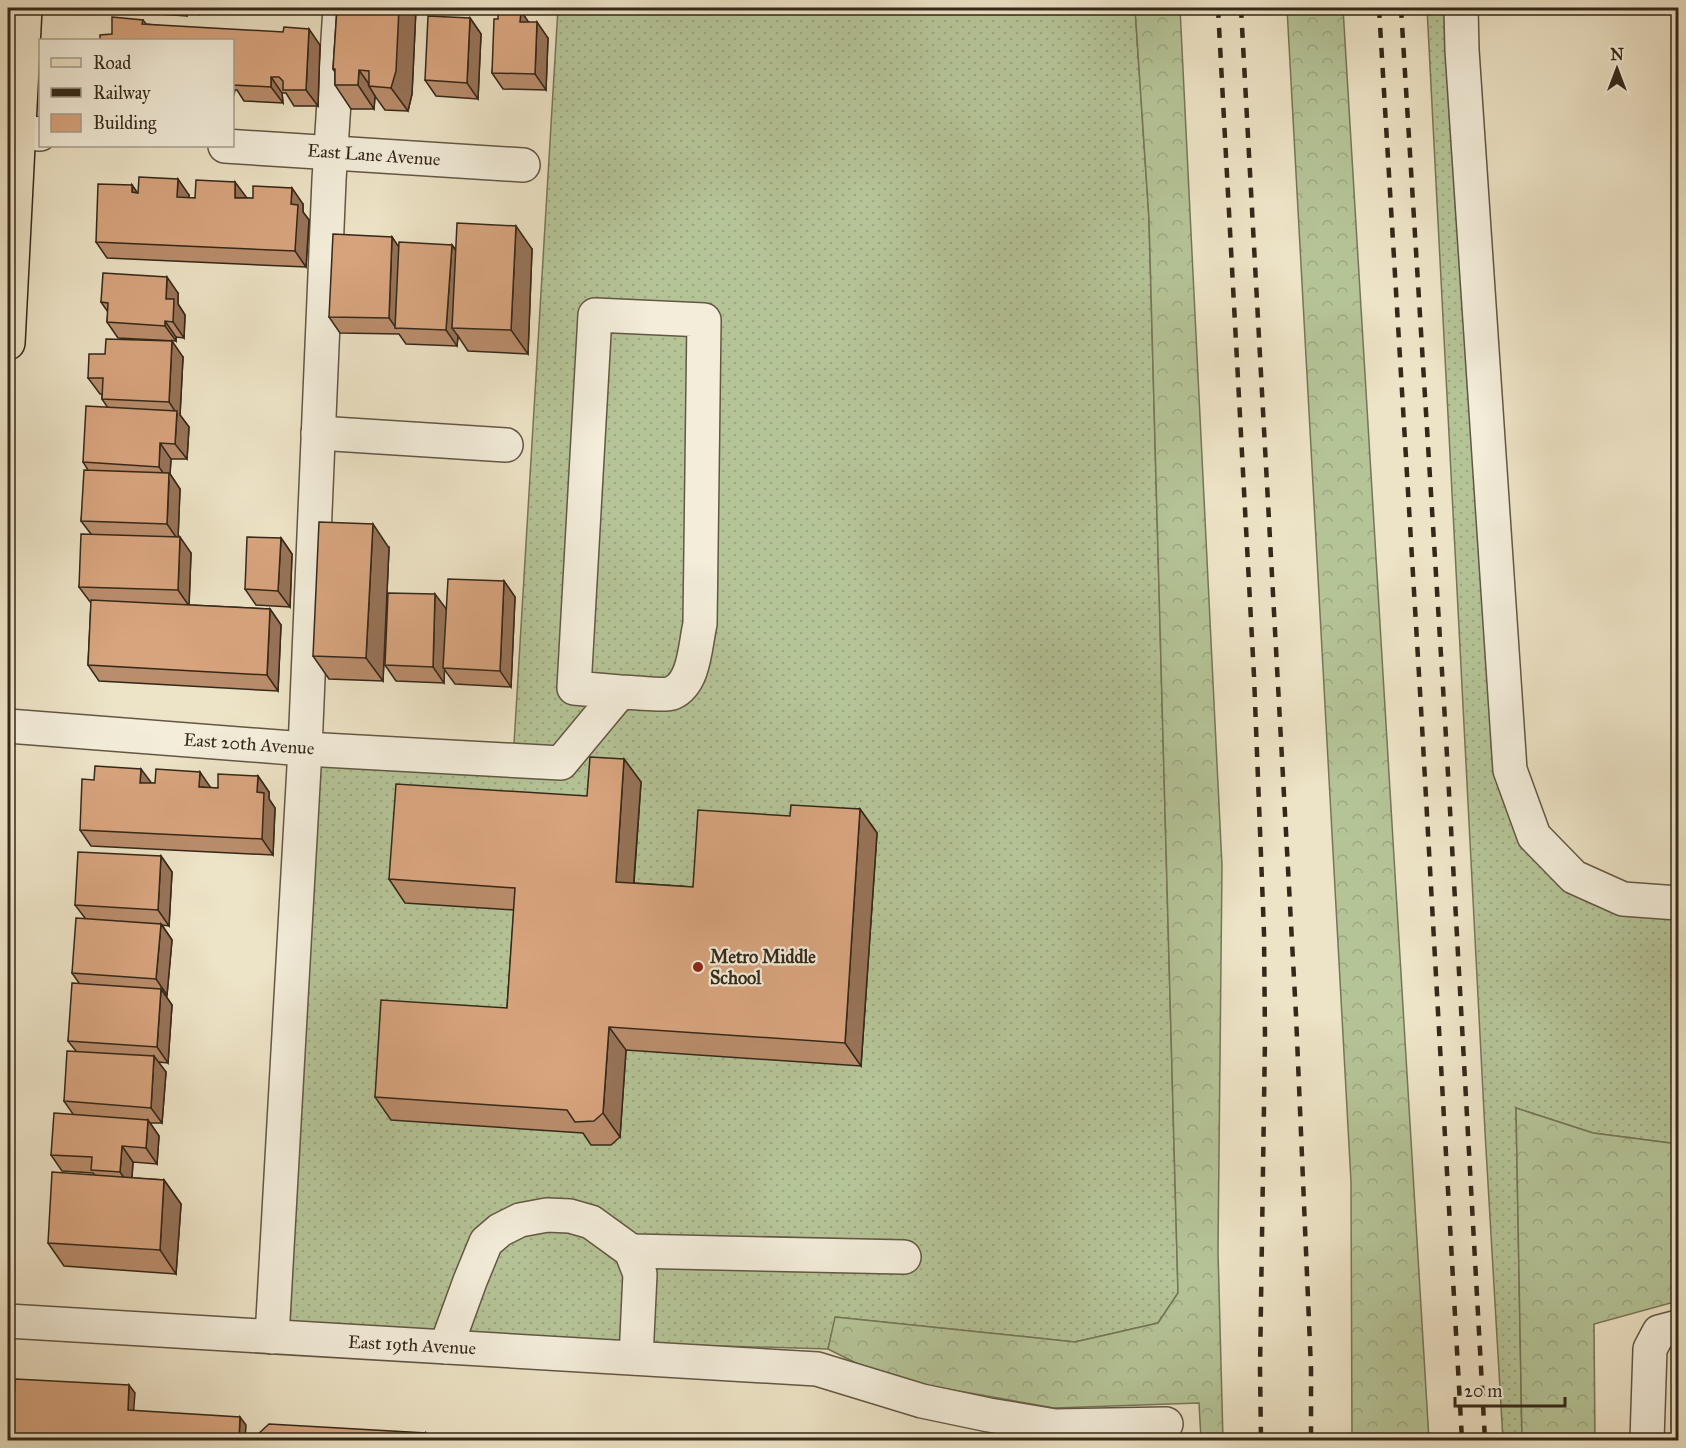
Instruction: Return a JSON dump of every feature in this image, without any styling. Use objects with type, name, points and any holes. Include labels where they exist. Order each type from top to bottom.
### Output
[{"type":"main road","points":[[8,343],[30,133],[26,8]]},
{"type":"street","points":[[272,1337],[305,749],[330,152],[340,8]]},
{"type":"street","points":[[1461,8],[1463,74],[1510,770],[1534,836],[1574,877],[1623,899],[1678,903]]},
{"type":"street","name":"East Lane Avenue","points":[[234,147],[523,165]]},
{"type":"street","points":[[595,315],[704,320],[700,624],[690,671],[683,685],[671,694],[620,692],[574,688],[595,315]]},
{"type":"street","points":[[318,433],[506,446]]},
{"type":"street","name":"East 20th Avenue","points":[[8,726],[305,749],[561,763],[620,692]]},
{"type":"street","points":[[446,1347],[486,1242],[500,1230],[520,1220],[547,1215],[570,1216],[591,1222],[631,1251],[640,1274],[636,1358]]},
{"type":"street","points":[[631,1251],[904,1257]]},
{"type":"street","name":"East 19th Avenue","points":[[8,1321],[816,1368],[922,1401],[1055,1426],[1166,1424]]},
{"type":"street","points":[[1647,1440],[1650,1349],[1659,1332],[1678,1327]]},
{"type":"green space","points":[[558,8],[1135,8],[1149,219],[1178,1293],[1158,1323],[1075,1342],[836,1317],[828,1349],[276,1333],[306,749],[513,761]]},
{"type":"green space","points":[[1135,8],[1180,8],[1222,866],[1218,1251],[1223,1440],[1201,1440],[1199,1403],[1054,1408],[886,1378],[828,1349],[835,1317],[1075,1342],[1158,1323],[1178,1293],[1149,219]]},
{"type":"green space","points":[[1287,8],[1343,8],[1429,1440],[1352,1440],[1351,1182]]},
{"type":"green space","points":[[1427,8],[1461,8],[1510,770],[1574,877],[1678,903],[1678,1144],[1593,1133],[1516,1108],[1522,1440],[1503,1440]]},
{"type":"green space","points":[[1516,1108],[1593,1133],[1678,1144],[1678,1301],[1594,1324],[1595,1440],[1522,1440]]},
{"type":"building","points":[[337,8],[399,8],[396,71],[391,88],[369,86],[369,71],[359,70],[358,85],[335,85],[335,69],[333,69]]},
{"type":"building","points":[[498,9],[521,11],[520,22],[537,22],[535,74],[492,73],[494,19],[498,19]]},
{"type":"building","points":[[428,16],[470,18],[467,83],[425,80]]},
{"type":"building","points":[[112,17],[143,20],[142,24],[283,32],[284,27],[309,29],[306,90],[283,90],[283,81],[279,77],[271,77],[271,87],[234,85],[234,39],[100,39],[100,35],[112,34]]},
{"type":"building","points":[[139,177],[178,179],[177,197],[195,198],[196,180],[235,182],[235,198],[253,198],[253,186],[292,188],[291,204],[298,205],[295,251],[96,242],[98,184],[132,185],[132,192],[138,193]]},
{"type":"building","points":[[457,223],[516,226],[511,330],[452,328]]},
{"type":"building","points":[[333,234],[392,237],[389,318],[329,317]]},
{"type":"building","points":[[399,242],[452,245],[446,330],[395,328]]},
{"type":"building","points":[[103,273],[167,277],[166,299],[174,299],[173,322],[165,321],[165,326],[107,322],[108,303],[101,302]]},
{"type":"building","points":[[106,339],[172,341],[169,402],[102,399],[103,378],[88,378],[89,354],[105,354]]},
{"type":"building","points":[[86,406],[177,411],[175,444],[160,443],[159,467],[83,462]]},
{"type":"building","points":[[84,470],[169,473],[167,524],[81,521]]},
{"type":"building","points":[[319,522],[373,524],[366,658],[313,656]]},
{"type":"building","points":[[81,534],[180,537],[178,590],[79,587]]},
{"type":"building","points":[[247,537],[281,538],[278,591],[245,589]]},
{"type":"building","points":[[448,579],[504,581],[500,671],[443,668]]},
{"type":"building","points":[[388,593],[435,594],[433,667],[385,665]]},
{"type":"building","points":[[91,600],[270,609],[267,675],[88,665]]},
{"type":"building","name":"Metro Middle School","points":[[590,757],[624,759],[616,882],[693,887],[698,810],[790,816],[791,805],[860,809],[845,1043],[609,1027],[603,1113],[594,1121],[575,1122],[567,1110],[375,1097],[381,1000],[507,1008],[515,888],[389,879],[396,784],[587,796]]},
{"type":"building","points":[[95,766],[141,769],[140,783],[155,783],[156,769],[200,772],[199,787],[218,788],[218,774],[258,776],[257,792],[264,793],[262,839],[80,830],[82,779],[94,780]]},
{"type":"building","points":[[78,852],[161,856],[158,910],[75,905]]},
{"type":"building","points":[[76,918],[161,924],[156,979],[72,973]]},
{"type":"building","points":[[72,983],[161,989],[157,1047],[68,1041]]},
{"type":"building","points":[[67,1051],[154,1056],[151,1108],[64,1101]]},
{"type":"building","points":[[54,1113],[148,1120],[146,1148],[122,1146],[120,1172],[91,1170],[92,1157],[51,1155]]},
{"type":"building","points":[[52,1172],[164,1180],[160,1250],[48,1243]]},
{"type":"building","points":[[15,1379],[129,1385],[128,1410],[240,1417],[239,1440],[12,1440]]},
{"type":"building","points":[[269,1424],[426,1433],[426,1440],[257,1440],[257,1435]]},
{"type":"railway","points":[[1218,8],[1254,676],[1264,933],[1261,1440]]},
{"type":"railway","points":[[1241,8],[1296,1015],[1311,1369],[1311,1440]]},
{"type":"railway","points":[[1379,8],[1462,1440]]},
{"type":"railway","points":[[1401,8],[1445,720],[1485,1440]]},
{"type":"place","name":"Metro Middle School","points":[[698,967]]}]
